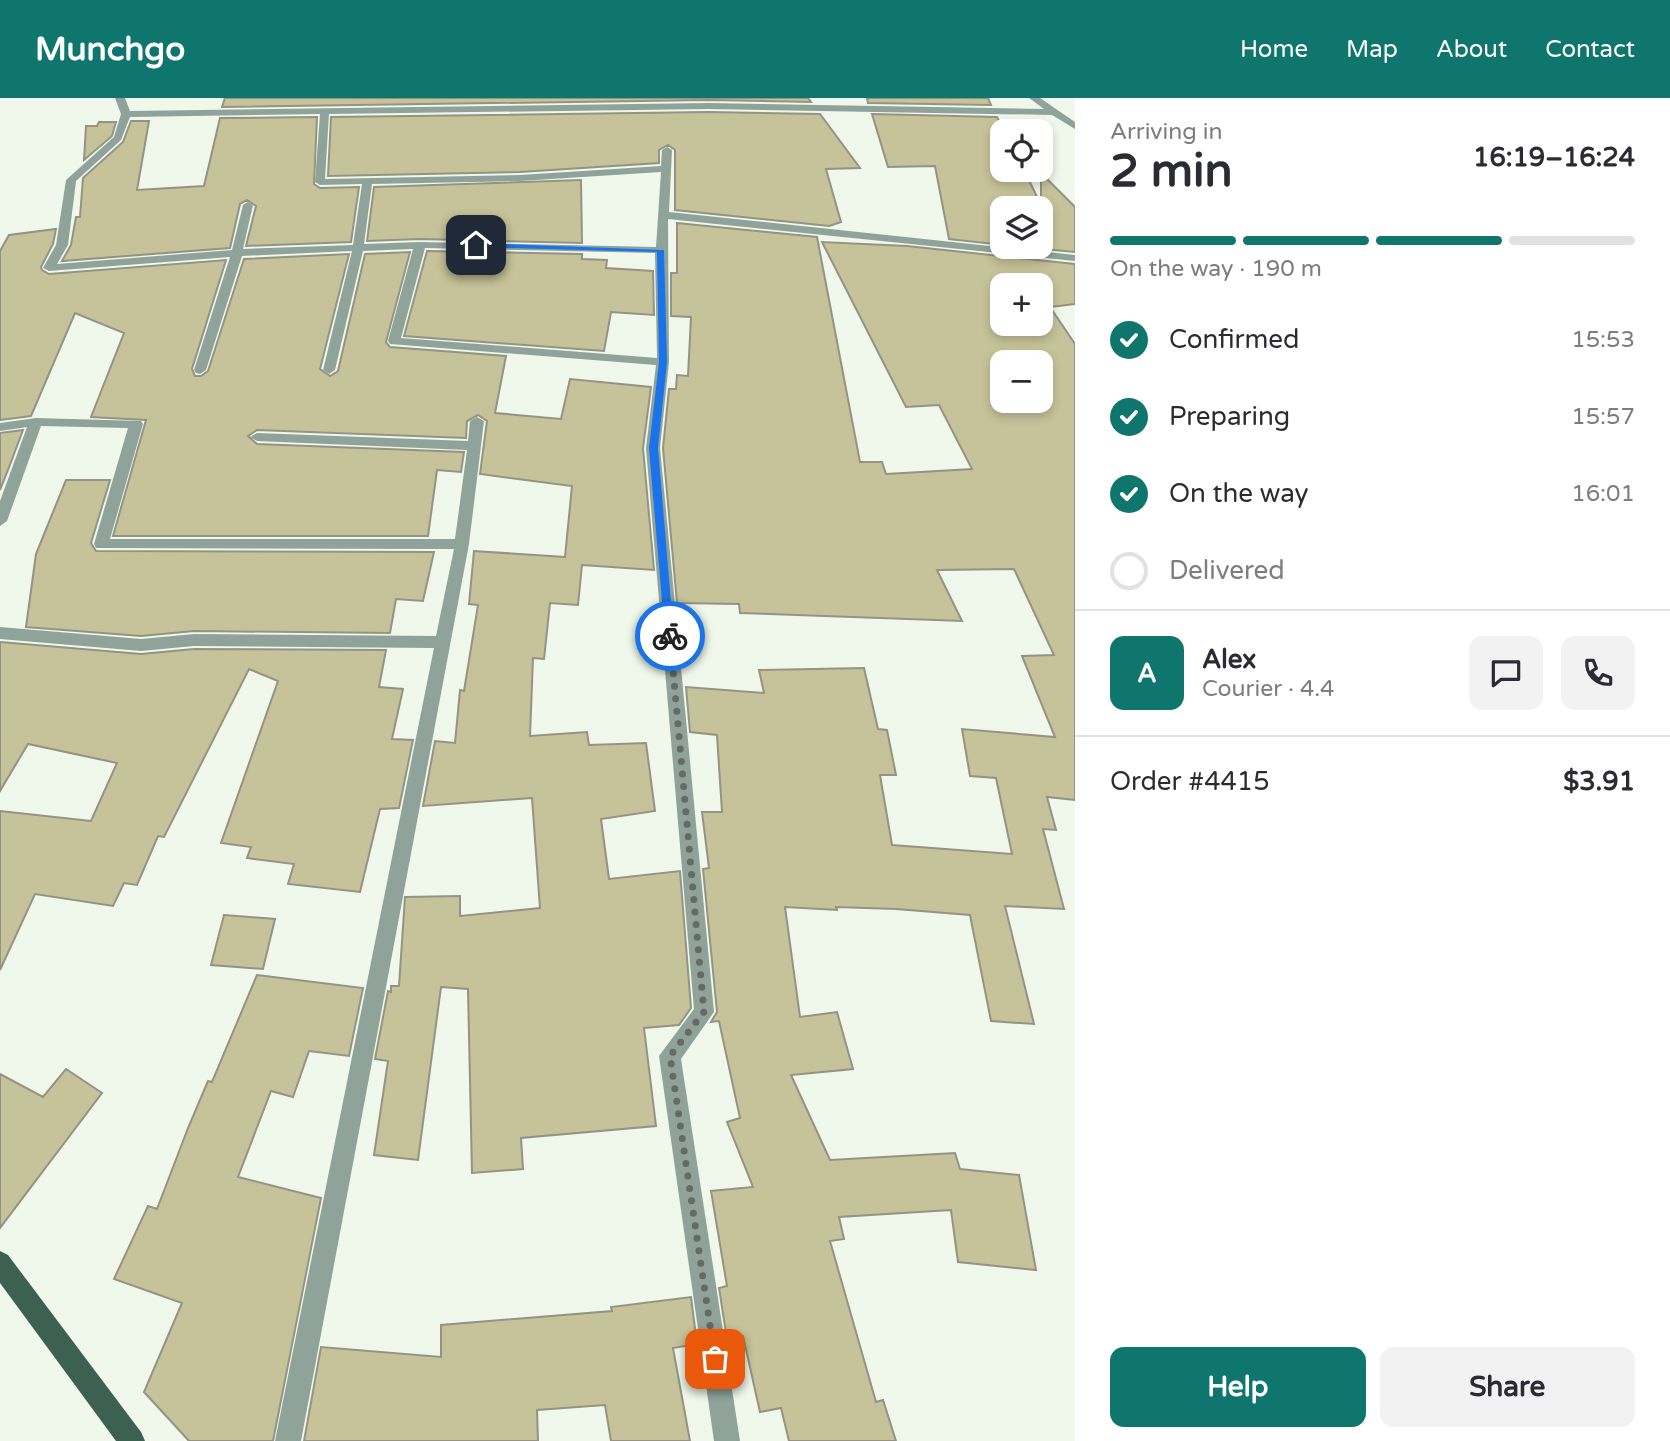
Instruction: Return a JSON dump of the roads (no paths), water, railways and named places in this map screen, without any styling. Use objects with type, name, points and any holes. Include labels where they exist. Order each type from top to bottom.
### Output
[{"type":"main road","points":[[0,1263],[132,1441]]},
{"type":"street","points":[[120,98],[126,114],[118,138],[71,180],[61,246],[49,268],[237,253],[419,245],[661,250]]},
{"type":"street","points":[[1034,98],[1075,126]]},
{"type":"street","points":[[126,114],[708,106],[1055,112]]},
{"type":"street","points":[[325,110],[320,182],[520,178],[666,169]]},
{"type":"street","points":[[667,150],[661,250],[663,362],[653,448],[704,1012],[670,1056],[727,1441]]},
{"type":"street","points":[[329,370],[358,248],[367,182]]},
{"type":"street","points":[[200,370],[237,253],[248,205]]},
{"type":"street","points":[[662,215],[1075,258]]},
{"type":"street","points":[[419,245],[394,341],[663,362]]},
{"type":"street","points":[[288,1441],[462,544],[477,421]]},
{"type":"street","points":[[0,427],[36,422],[136,424],[101,544],[462,544]]},
{"type":"street","points":[[0,521],[36,422]]},
{"type":"street","points":[[257,437],[472,446]]},
{"type":"street","points":[[0,634],[141,645],[194,640],[443,642]]}]
